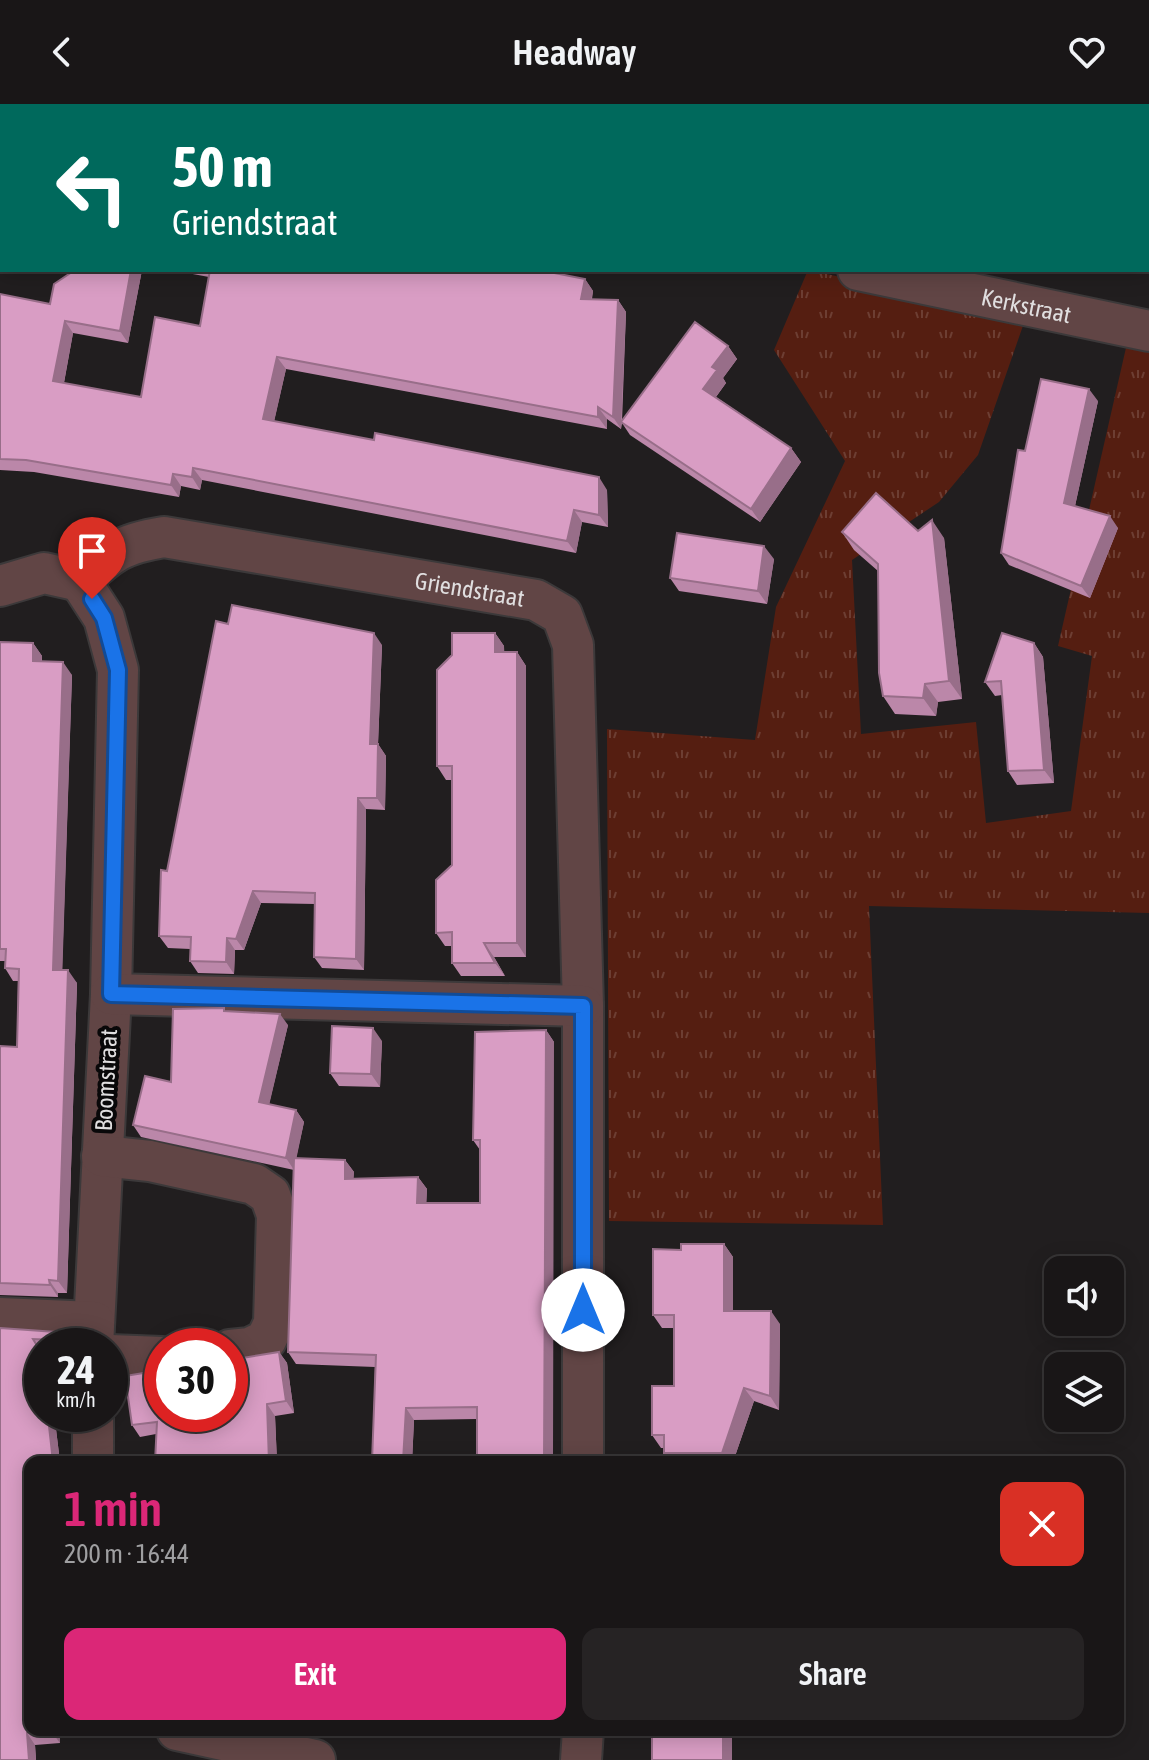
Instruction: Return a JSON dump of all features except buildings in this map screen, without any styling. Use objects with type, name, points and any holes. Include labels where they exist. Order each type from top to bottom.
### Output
[{"type":"street","name":"Kerkstraat","points":[[868,272],[1149,331]]},
{"type":"street","name":"Griendstraat","points":[[80,581],[109,553],[134,542],[164,537],[536,600],[562,615],[573,645],[583,1006],[583,1456]]},
{"type":"street","points":[[0,586],[44,573],[80,581]]},
{"type":"street","name":"Boomstraat","points":[[80,581],[104,618],[118,670],[99,1328]]},
{"type":"street","points":[[111,994],[583,1006]]},
{"type":"street","name":"Boomstraat","points":[[102,1156],[150,1161],[254,1184],[270,1195],[277,1215],[274,1323],[266,1340],[248,1348]]},
{"type":"street","points":[[0,1318],[43,1328]]},
{"type":"street","points":[[93,1432],[93,1456]]},
{"type":"street","points":[[581,1760],[583,1736]]},
{"type":"street","points":[[177,1741],[315,1760]]},
{"type":"green space","points":[[807,272],[1026,317],[978,455],[939,502],[852,560],[861,734],[976,722],[986,823],[1071,811],[1092,656],[1058,646],[1128,339],[1149,343],[1149,913],[869,906],[883,1225],[609,1221],[607,729],[755,740],[776,607],[845,461],[774,350]]},
{"type":"route","points":[[92,599],[104,618],[118,670],[111,994],[583,1006],[583,1310]]}]
